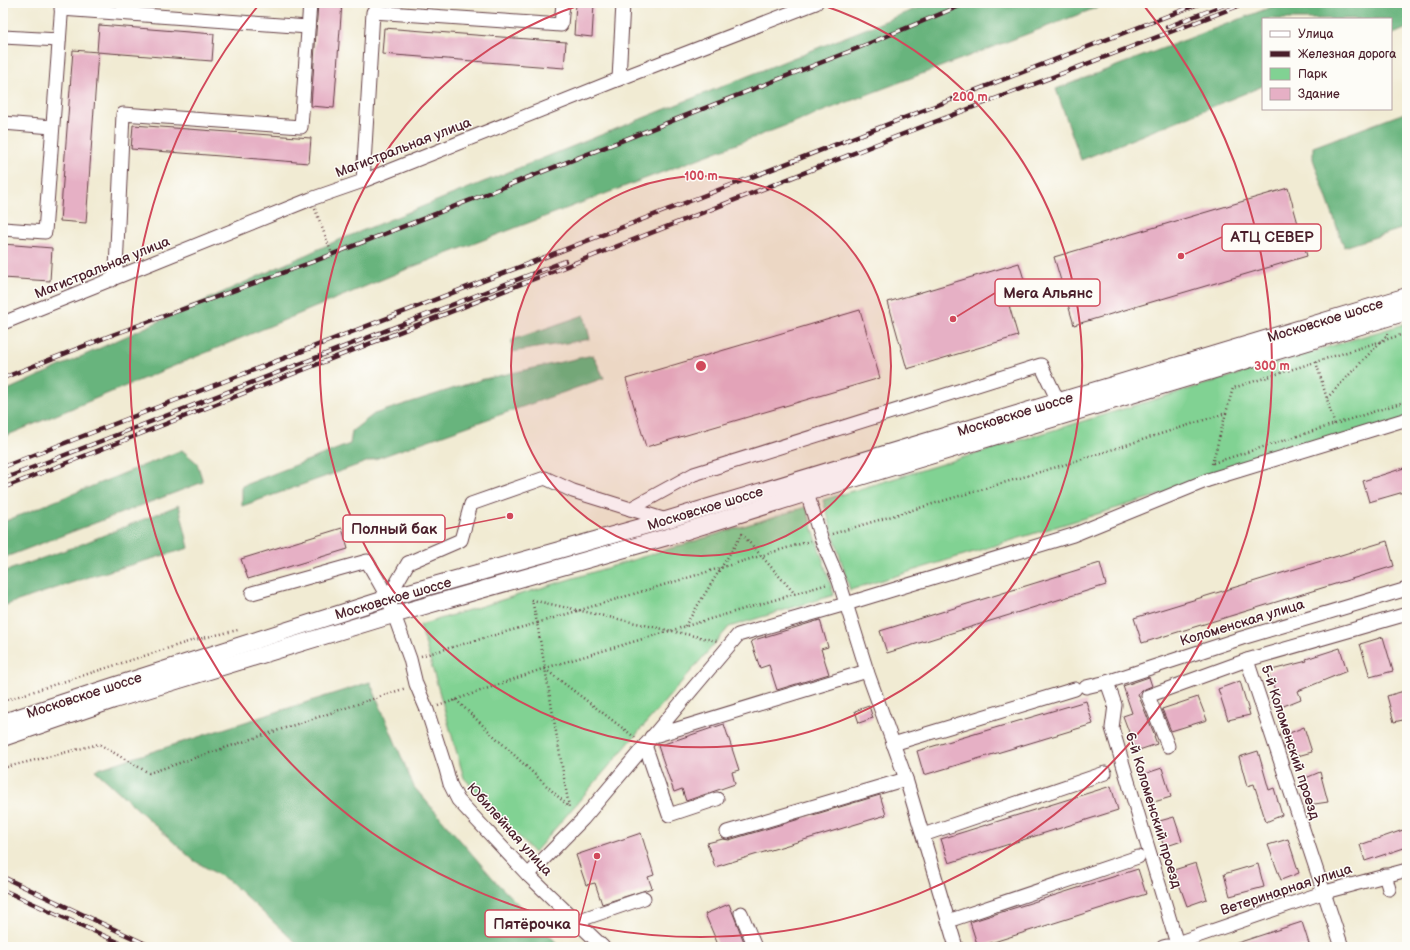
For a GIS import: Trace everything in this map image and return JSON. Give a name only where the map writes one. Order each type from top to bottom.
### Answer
[{"type":"main road","name":"Московское шоссе","points":[[3,722],[120,683],[388,598],[666,520],[1407,296]]},
{"type":"main road","name":"Московское шоссе","points":[[3,738],[114,700],[393,615],[667,537],[807,493],[1407,312]]},
{"type":"street","points":[[112,280],[116,269],[123,114],[300,127],[310,3]]},
{"type":"street","points":[[363,180],[373,12],[561,25],[563,3]]},
{"type":"street","points":[[619,79],[622,3]]},
{"type":"street","name":"Магистральная улица","points":[[3,323],[311,200],[816,3]]},
{"type":"street","points":[[3,229],[45,232],[61,6],[308,27]]},
{"type":"street","points":[[3,37],[59,40]]},
{"type":"street","points":[[3,123],[52,127]]},
{"type":"street","points":[[630,509],[694,474],[1041,365],[1058,401]]},
{"type":"street","points":[[528,874],[583,819],[738,635],[1073,535],[1208,480],[1407,419]]},
{"type":"street","points":[[388,598],[408,563],[461,540],[471,504],[545,478],[573,491],[666,520]]},
{"type":"street","points":[[807,493],[821,538],[839,581],[867,671],[906,779],[956,947]]},
{"type":"street","name":"Юбилейная улица","points":[[252,593],[367,561],[388,598],[410,659],[416,684],[427,710],[450,784],[458,800],[528,874],[603,947]]},
{"type":"street","name":"Коломенская улица","points":[[893,744],[1081,688],[1107,682],[1242,638],[1407,589]]},
{"type":"street","name":"5-й Коломенский проезд","points":[[1342,947],[1247,660],[1407,614]]},
{"type":"street","points":[[1168,746],[1148,696],[1247,660]]},
{"type":"street","points":[[648,741],[867,671]]},
{"type":"street","name":"6-й Коломенский проезд","points":[[1107,682],[1115,705],[1112,728],[1171,946]]},
{"type":"street","points":[[648,741],[669,815],[716,799]]},
{"type":"street","points":[[923,835],[1106,773]]},
{"type":"street","points":[[728,832],[906,779]]},
{"type":"street","points":[[948,921],[1138,857]]},
{"type":"street","name":"Ветеринарная улица","points":[[1171,946],[1324,892],[1407,870]]},
{"type":"street","points":[[1385,875],[1389,889]]},
{"type":"street","points":[[577,921],[644,898]]},
{"type":"street","points":[[741,914],[755,947]]},
{"type":"path","points":[[311,200],[332,254]]},
{"type":"path","points":[[1327,398],[1394,328]]},
{"type":"path","points":[[1208,480],[1233,388],[1407,333]]},
{"type":"path","points":[[1316,362],[1339,440]]},
{"type":"path","points":[[1213,463],[1407,401]]},
{"type":"path","points":[[410,659],[537,623],[1070,463],[1226,413]]},
{"type":"path","points":[[685,627],[742,534],[795,594]]},
{"type":"path","points":[[427,710],[545,668],[839,581]]},
{"type":"path","points":[[456,700],[569,807],[532,600],[730,644]]},
{"type":"path","points":[[3,701],[194,640],[238,630]]},
{"type":"path","points":[[545,668],[648,741]]},
{"type":"path","points":[[3,768],[99,744],[149,773],[416,684]]},
{"type":"green space","points":[[930,3],[1109,3],[412,267],[3,437],[3,392],[334,242]]},
{"type":"green space","points":[[1282,3],[1407,3],[1407,28],[1392,35],[1392,18],[1262,18],[1262,86],[1081,160],[1056,89]]},
{"type":"green space","points":[[1407,112],[1407,227],[1344,247],[1313,159],[1313,147]]},
{"type":"green space","points":[[584,315],[590,339],[512,352],[512,340]]},
{"type":"green space","points":[[1407,323],[1407,419],[850,590],[823,500]]},
{"type":"green space","points":[[593,355],[604,378],[242,506],[242,486],[350,444],[352,431],[374,414],[480,380]]},
{"type":"green space","points":[[182,450],[197,463],[203,482],[3,558],[3,522]]},
{"type":"green space","points":[[179,505],[189,548],[89,577],[3,606],[3,572],[77,546]]},
{"type":"green space","points":[[806,507],[834,595],[729,627],[534,853],[464,778],[420,625]]},
{"type":"green space","points":[[370,682],[414,787],[498,884],[561,947],[302,947],[229,881],[193,860],[95,770]]},
{"type":"building","points":[[318,3],[342,3],[334,108],[311,106]]},
{"type":"building","points":[[576,3],[594,3],[592,37],[574,35]]},
{"type":"building","points":[[99,25],[214,34],[212,61],[97,52]]},
{"type":"building","points":[[384,28],[566,42],[564,68],[382,54]]},
{"type":"building","points":[[73,50],[98,52],[86,223],[60,221]]},
{"type":"building","points":[[133,125],[311,138],[309,163],[131,149]]},
{"type":"building","points":[[1288,188],[1307,256],[1074,325],[1054,257]]},
{"type":"building","points":[[3,244],[52,248],[50,281],[3,278]]},
{"type":"building","points":[[1019,263],[1026,286],[1005,292],[1018,336],[907,369],[888,302]]},
{"type":"building","points":[[860,310],[880,378],[646,447],[626,379]]},
{"type":"building","points":[[1407,467],[1407,491],[1369,502],[1363,481]]},
{"type":"building","points":[[342,528],[348,549],[248,579],[241,559]]},
{"type":"building","points":[[1387,541],[1394,566],[1142,643],[1134,618]]},
{"type":"building","points":[[1100,563],[1106,585],[887,653],[880,631]]},
{"type":"building","points":[[820,620],[828,647],[821,649],[829,674],[777,690],[769,665],[760,668],[751,641]]},
{"type":"building","points":[[1383,637],[1393,671],[1370,677],[1360,644]]},
{"type":"building","points":[[1340,648],[1347,671],[1298,691],[1301,699],[1281,707],[1268,671],[1307,661],[1306,659]]},
{"type":"building","points":[[1149,677],[1152,686],[1138,694],[1157,744],[1136,751],[1123,716],[1132,713],[1123,686]]},
{"type":"building","points":[[1240,681],[1250,715],[1228,720],[1218,689]]},
{"type":"building","points":[[1404,691],[1407,701],[1407,719],[1394,722],[1387,696]]},
{"type":"building","points":[[1198,697],[1207,720],[1171,731],[1162,709]]},
{"type":"building","points":[[1086,701],[1093,724],[924,775],[917,751]]},
{"type":"building","points":[[869,706],[873,718],[859,723],[855,711]]},
{"type":"building","points":[[724,724],[739,770],[732,772],[735,784],[686,801],[682,789],[674,792],[658,746]]},
{"type":"building","points":[[1304,727],[1312,752],[1294,757],[1285,735]]},
{"type":"building","points":[[1258,751],[1269,790],[1274,788],[1282,815],[1266,822],[1254,784],[1247,786],[1239,757]]},
{"type":"building","points":[[1162,768],[1171,797],[1154,802],[1144,774]]},
{"type":"building","points":[[1320,772],[1328,802],[1308,805],[1301,780]]},
{"type":"building","points":[[1111,786],[1118,810],[949,863],[941,839]]},
{"type":"building","points":[[880,795],[886,815],[715,867],[707,843],[723,839],[729,840]]},
{"type":"building","points":[[1174,817],[1182,841],[1164,847],[1156,822]]},
{"type":"building","points":[[1403,830],[1407,847],[1365,861],[1360,845]]},
{"type":"building","points":[[641,833],[654,875],[648,877],[652,888],[602,904],[595,883],[586,885],[576,855]]},
{"type":"building","points":[[1288,839],[1299,873],[1281,880],[1268,845]]},
{"type":"building","points":[[1196,863],[1207,899],[1187,906],[1174,870]]},
{"type":"building","points":[[1258,864],[1264,887],[1230,896],[1224,874]]},
{"type":"building","points":[[1138,869],[1146,894],[978,947],[970,922]]},
{"type":"building","points":[[729,904],[746,947],[719,947],[705,914]]},
{"type":"building","points":[[1302,922],[1310,947],[1231,947],[1231,945]]},
{"type":"railway","points":[[3,378],[112,335],[315,261],[853,50],[967,3]]},
{"type":"railway","points":[[3,467],[1201,3]]},
{"type":"railway","points":[[1167,27],[1229,3]]},
{"type":"railway","points":[[3,488],[877,144],[1246,3]]},
{"type":"railway","points":[[3,479],[565,261]]},
{"type":"railway","points":[[3,877],[152,947]]},
{"type":"railway","points":[[3,890],[129,947]]},
{"type":"place","name":"АТЦ СЕВЕР","points":[[1181,256]]},
{"type":"place","name":"Мега Альянс","points":[[953,319]]},
{"type":"place","name":"Полный бак","points":[[510,516]]},
{"type":"place","name":"Пятёрочка","points":[[597,856]]}]
